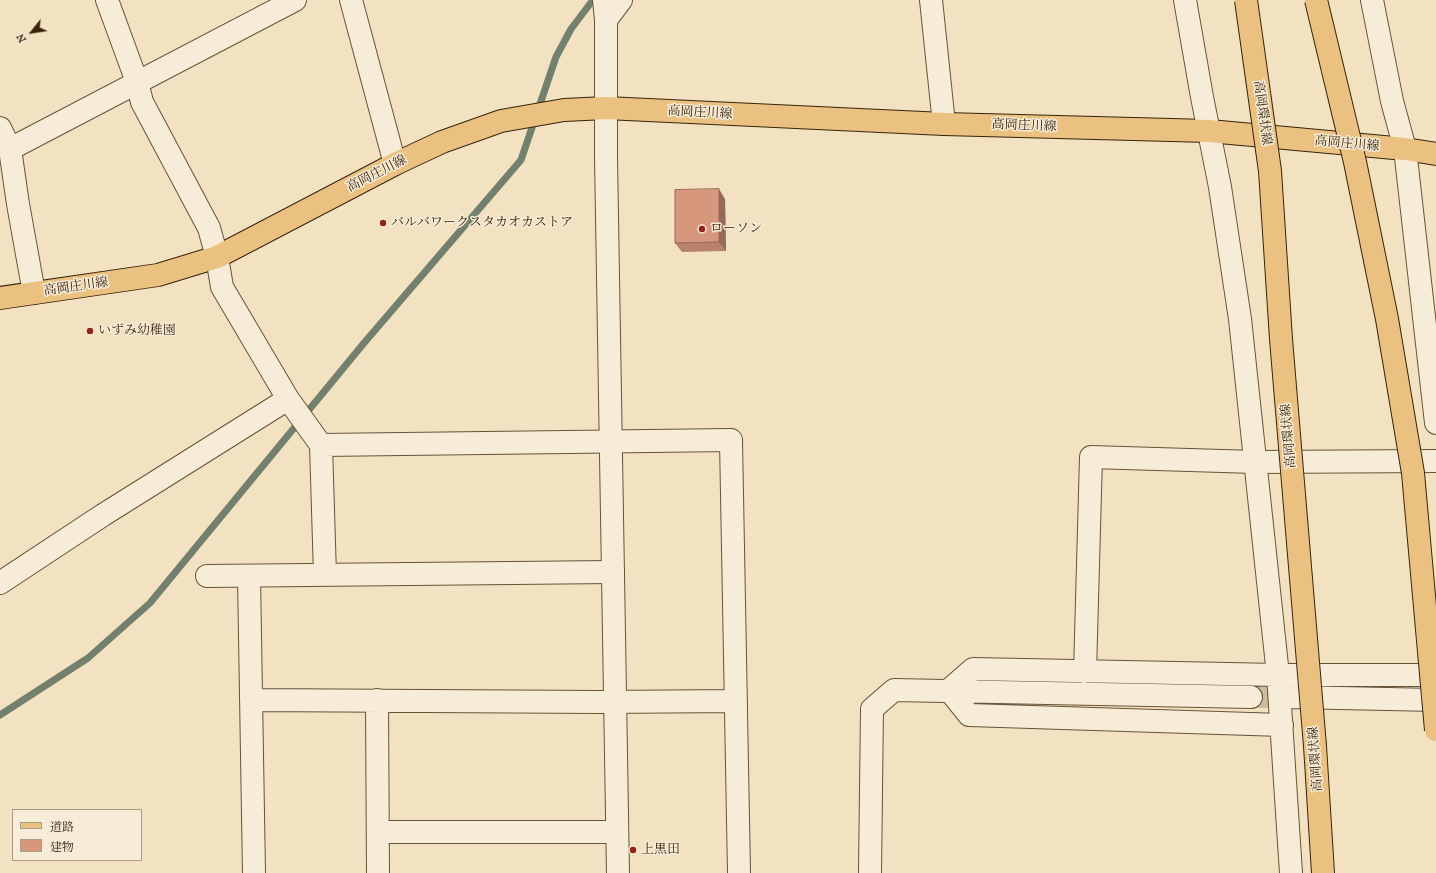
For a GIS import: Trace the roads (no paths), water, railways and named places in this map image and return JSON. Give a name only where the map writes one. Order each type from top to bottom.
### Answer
[{"type":"main road","name":"高岡環状線","points":[[1246,0],[1270,171],[1282,346],[1315,746],[1323,873]]},
{"type":"main road","points":[[1316,0],[1356,162],[1387,320],[1413,473],[1436,730]]},
{"type":"main road","name":"高岡庄川線","points":[[0,298],[158,275],[217,257],[395,164],[442,142],[501,121],[564,110],[606,108],[944,124],[1209,131],[1405,149],[1436,154]]},
{"type":"street","points":[[107,0],[137,82],[142,102],[208,228],[217,257],[222,287],[288,399],[321,446],[325,575]]},
{"type":"street","points":[[10,149],[295,0]]},
{"type":"street","points":[[351,0],[395,164]]},
{"type":"street","points":[[618,873],[605,10],[621,0]]},
{"type":"street","points":[[931,0],[944,124]]},
{"type":"street","points":[[1185,0],[1202,97],[1220,186],[1240,319],[1278,676],[1291,873]]},
{"type":"street","points":[[1372,0],[1392,101],[1405,149],[1436,423]]},
{"type":"street","points":[[0,128],[10,149],[34,293]]},
{"type":"street","points":[[0,583],[103,515],[288,399]]},
{"type":"street","points":[[321,446],[731,440],[739,873]]},
{"type":"street","points":[[1085,672],[1091,457],[1256,462],[1436,461]]},
{"type":"street","points":[[207,576],[613,572]]},
{"type":"street","points":[[248,576],[254,873]]},
{"type":"street","points":[[949,690],[973,669],[1278,676],[1436,675]]},
{"type":"street","points":[[870,873],[872,709],[894,690],[1251,697]]},
{"type":"street","points":[[949,690],[969,715],[1282,724]]},
{"type":"street","points":[[1291,697],[1436,700]]},
{"type":"street","points":[[251,700],[615,702],[736,701]]},
{"type":"street","points":[[377,700],[378,873]]},
{"type":"street","points":[[378,832],[617,832]]},
{"type":"waterway","points":[[0,715],[88,658],[150,603],[364,343],[521,160],[556,57],[571,29],[593,0]]},
{"type":"tunnel","points":[[1251,697],[1291,697]]},
{"type":"place","name":"バルバワークスタカオカストア","points":[[383,223]]},
{"type":"place","name":"ローソン","points":[[702,229]]},
{"type":"place","name":"いずみ幼稚園","points":[[90,331]]},
{"type":"place","name":"上黒田","points":[[633,850]]}]
